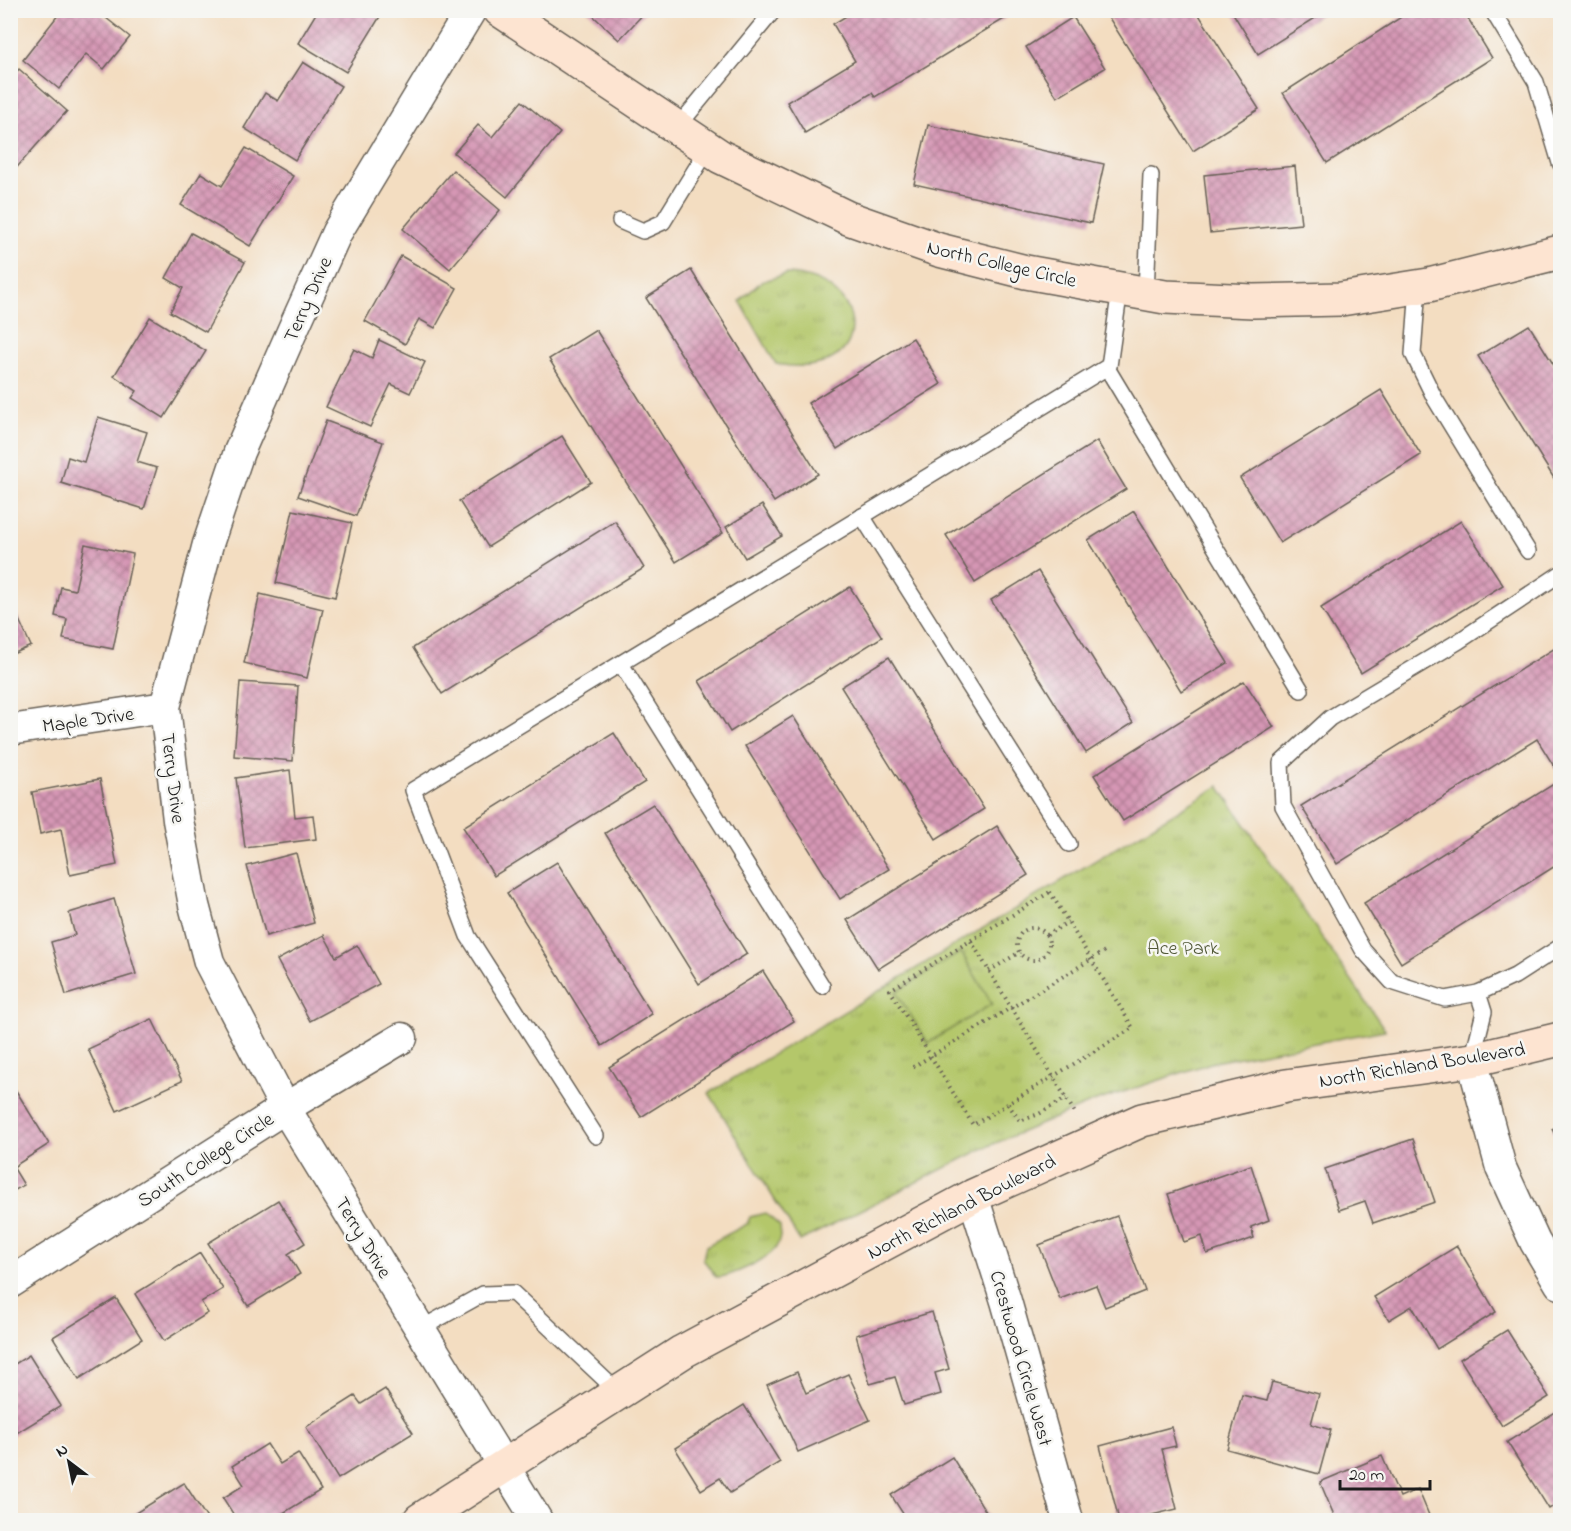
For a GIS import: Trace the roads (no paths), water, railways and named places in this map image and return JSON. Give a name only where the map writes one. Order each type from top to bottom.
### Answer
[{"type":"street","name":"Terry Drive","points":[[471,10],[337,232],[284,348],[239,452],[208,544],[165,707],[178,820],[194,905],[209,962],[285,1108],[537,1521]]},
{"type":"street","name":"North College Circle","points":[[500,10],[708,149],[848,218],[939,250],[1026,272],[1165,297],[1253,301],[1330,299],[1418,286],[1560,252]]},
{"type":"street","name":"Maple Drive","points":[[10,730],[165,707]]},
{"type":"street","name":"South College Circle","points":[[10,1283],[285,1108],[402,1038]]},
{"type":"street","name":"North Richland Boulevard","points":[[420,1521],[682,1352],[973,1196],[1142,1120],[1286,1086],[1472,1060],[1560,1039]]},
{"type":"street","points":[[1472,1060],[1501,1168],[1535,1242],[1560,1284]]},
{"type":"street","name":"Crestwood Circle West","points":[[973,1196],[1006,1301],[1068,1521]]},
{"type":"lane","points":[[676,129],[774,10]]},
{"type":"lane","points":[[1492,10],[1536,82],[1560,163]]},
{"type":"lane","points":[[620,221],[643,231],[663,222],[708,149]]},
{"type":"lane","points":[[596,1136],[468,936],[413,790],[1107,368],[1133,291],[1151,175]]},
{"type":"lane","points":[[1418,286],[1413,354],[1435,399],[1528,550]]},
{"type":"lane","points":[[1107,368],[1301,690]]},
{"type":"lane","points":[[862,516],[1069,844]]},
{"type":"lane","points":[[1560,574],[1459,641],[1330,718],[1281,763],[1283,806],[1363,950],[1392,982],[1445,999],[1479,993],[1515,976],[1560,947]]},
{"type":"lane","points":[[621,664],[822,986]]},
{"type":"lane","points":[[1472,1060],[1484,1012],[1479,993]]},
{"type":"lane","points":[[420,1329],[483,1294],[513,1293],[619,1393]]},
{"type":"park label","name":"Ace Park","points":[[1183,947]]}]
